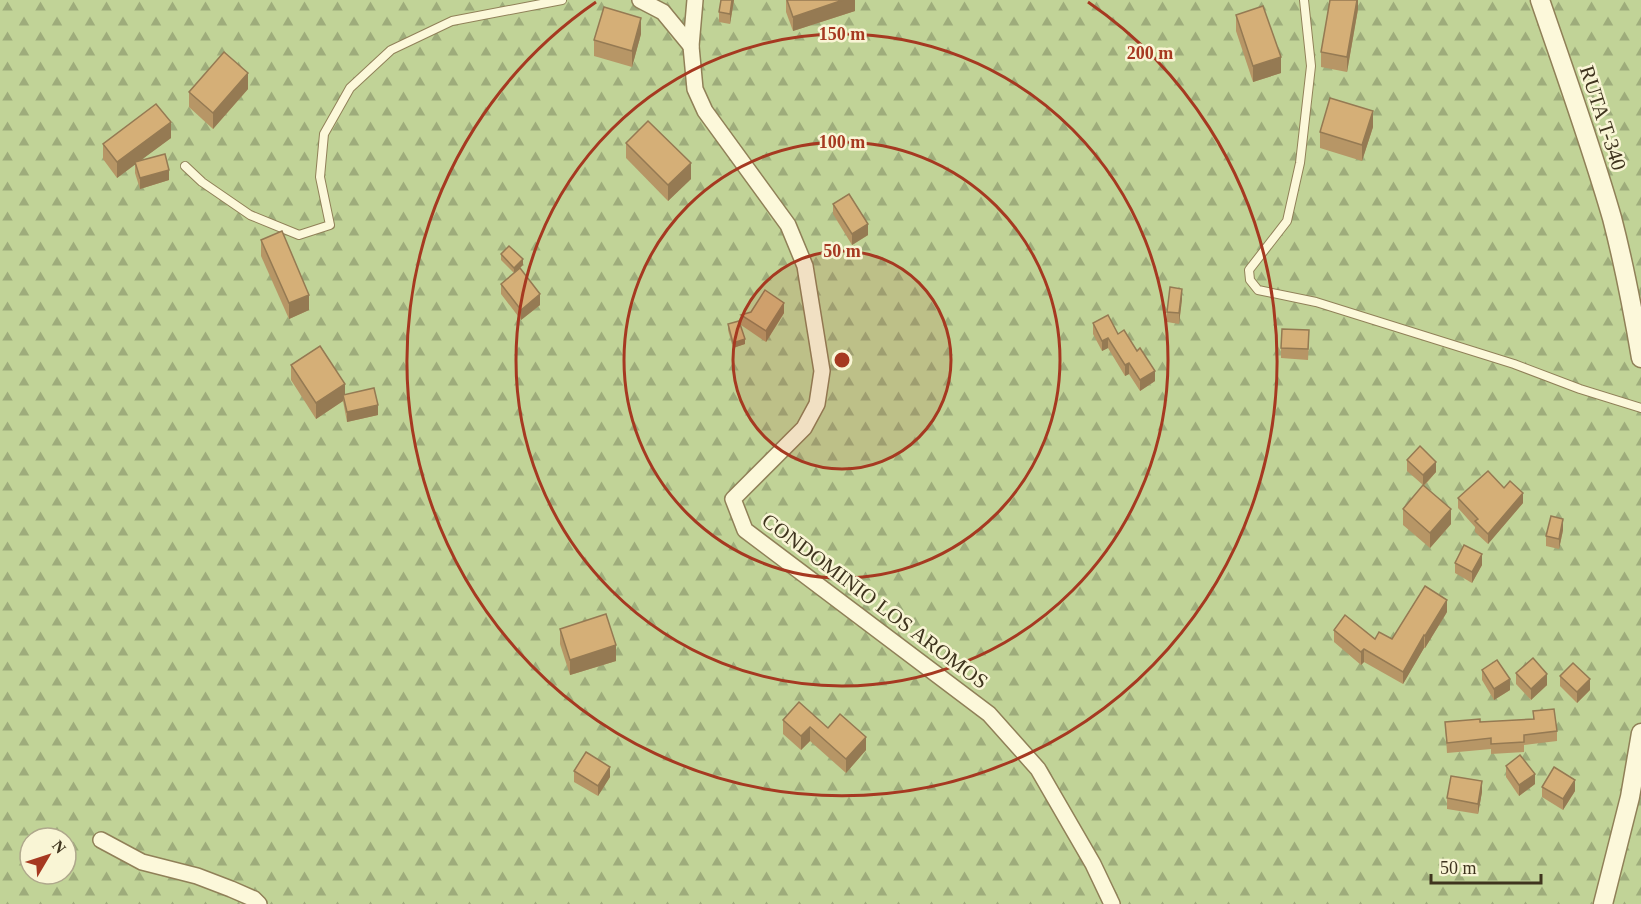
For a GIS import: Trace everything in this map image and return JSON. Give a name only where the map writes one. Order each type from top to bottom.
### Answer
[{"type":"street","points":[[640,0],[663,12],[691,46]]},
{"type":"street","name":"CONDOMINIO LOS AROMOS","points":[[695,0],[691,46],[695,89],[705,111],[788,225],[805,266],[822,371],[818,404],[804,428],[733,499],[745,530],[989,714],[1038,769],[1093,864],[1112,904]]},
{"type":"street","name":"RUTA T-340","points":[[1540,0],[1599,173],[1634,314],[1641,358]]},
{"type":"street","points":[[1603,904],[1630,797],[1641,733]]},
{"type":"street","points":[[101,840],[142,862],[214,882],[254,899],[259,904]]},
{"type":"lane","points":[[184,166],[202,182],[250,214],[299,235],[330,225],[320,177],[324,134],[350,88],[391,50],[452,21],[562,0]]},
{"type":"lane","points":[[1304,0],[1311,66],[1300,163],[1287,221],[1249,270],[1250,280],[1258,290],[1316,302],[1514,364],[1580,389],[1641,408]]},
{"type":"green space","points":[[0,0],[1641,0],[1641,904],[0,904]]},
{"type":"building","points":[[721,0],[732,0],[730,14],[719,12]]},
{"type":"building","points":[[787,0],[843,0],[793,17]]},
{"type":"building","points":[[1330,0],[1357,0],[1347,57],[1321,52]]},
{"type":"building","points":[[1263,6],[1281,57],[1253,66],[1236,15]]},
{"type":"building","points":[[604,7],[641,18],[632,51],[594,40]]},
{"type":"building","points":[[224,52],[248,73],[213,113],[189,92]]},
{"type":"building","points":[[1330,98],[1373,111],[1362,145],[1320,132]]},
{"type":"building","points":[[156,104],[171,122],[117,162],[103,144]]},
{"type":"building","points":[[648,121],[691,163],[668,185],[626,143]]},
{"type":"building","points":[[165,154],[169,170],[140,178],[135,162]]},
{"type":"building","points":[[849,194],[868,224],[852,234],[833,204]]},
{"type":"building","points":[[282,231],[309,295],[289,303],[261,240]]},
{"type":"building","points":[[509,246],[523,259],[514,268],[501,254]]},
{"type":"building","points":[[520,268],[540,294],[521,310],[501,284]]},
{"type":"building","points":[[1170,287],[1182,289],[1179,313],[1167,312]]},
{"type":"building","points":[[765,290],[784,303],[766,331],[741,315],[751,312]]},
{"type":"building","points":[[1108,315],[1118,334],[1124,330],[1137,351],[1140,348],[1155,371],[1140,380],[1129,363],[1125,365],[1108,338],[1102,341],[1093,323]]},
{"type":"building","points":[[739,321],[745,339],[733,343],[728,324]]},
{"type":"building","points":[[1282,329],[1309,330],[1308,349],[1281,348]]},
{"type":"building","points":[[320,346],[345,384],[316,403],[291,365]]},
{"type":"building","points":[[374,388],[378,405],[347,412],[343,395]]},
{"type":"building","points":[[1420,446],[1436,462],[1423,475],[1407,460]]},
{"type":"building","points":[[1488,471],[1504,488],[1510,481],[1523,493],[1488,534],[1475,521],[1478,519],[1458,498]]},
{"type":"building","points":[[1423,485],[1451,509],[1430,533],[1403,509]]},
{"type":"building","points":[[1551,516],[1563,519],[1559,539],[1546,536]]},
{"type":"building","points":[[1464,545],[1482,554],[1472,572],[1455,563]]},
{"type":"building","points":[[1425,586],[1447,600],[1403,672],[1364,649],[1361,652],[1334,630],[1345,615],[1375,639],[1379,632],[1392,639]]},
{"type":"building","points":[[606,614],[616,645],[570,660],[560,629]]},
{"type":"building","points":[[1533,658],[1547,674],[1531,689],[1516,673]]},
{"type":"building","points":[[1497,660],[1510,679],[1494,689],[1482,670]]},
{"type":"building","points":[[1573,663],[1590,679],[1577,692],[1560,676]]},
{"type":"building","points":[[799,702],[828,728],[840,714],[866,737],[846,759],[810,727],[801,736],[783,720]]},
{"type":"building","points":[[1554,709],[1557,731],[1524,735],[1524,742],[1491,744],[1491,738],[1447,743],[1445,722],[1480,719],[1480,722],[1534,719],[1533,711]]},
{"type":"building","points":[[586,752],[610,767],[598,786],[574,771]]},
{"type":"building","points":[[1520,755],[1535,774],[1519,785],[1506,766]]},
{"type":"building","points":[[1554,767],[1575,780],[1563,799],[1542,787]]},
{"type":"building","points":[[1451,776],[1482,781],[1478,804],[1447,798]]}]
